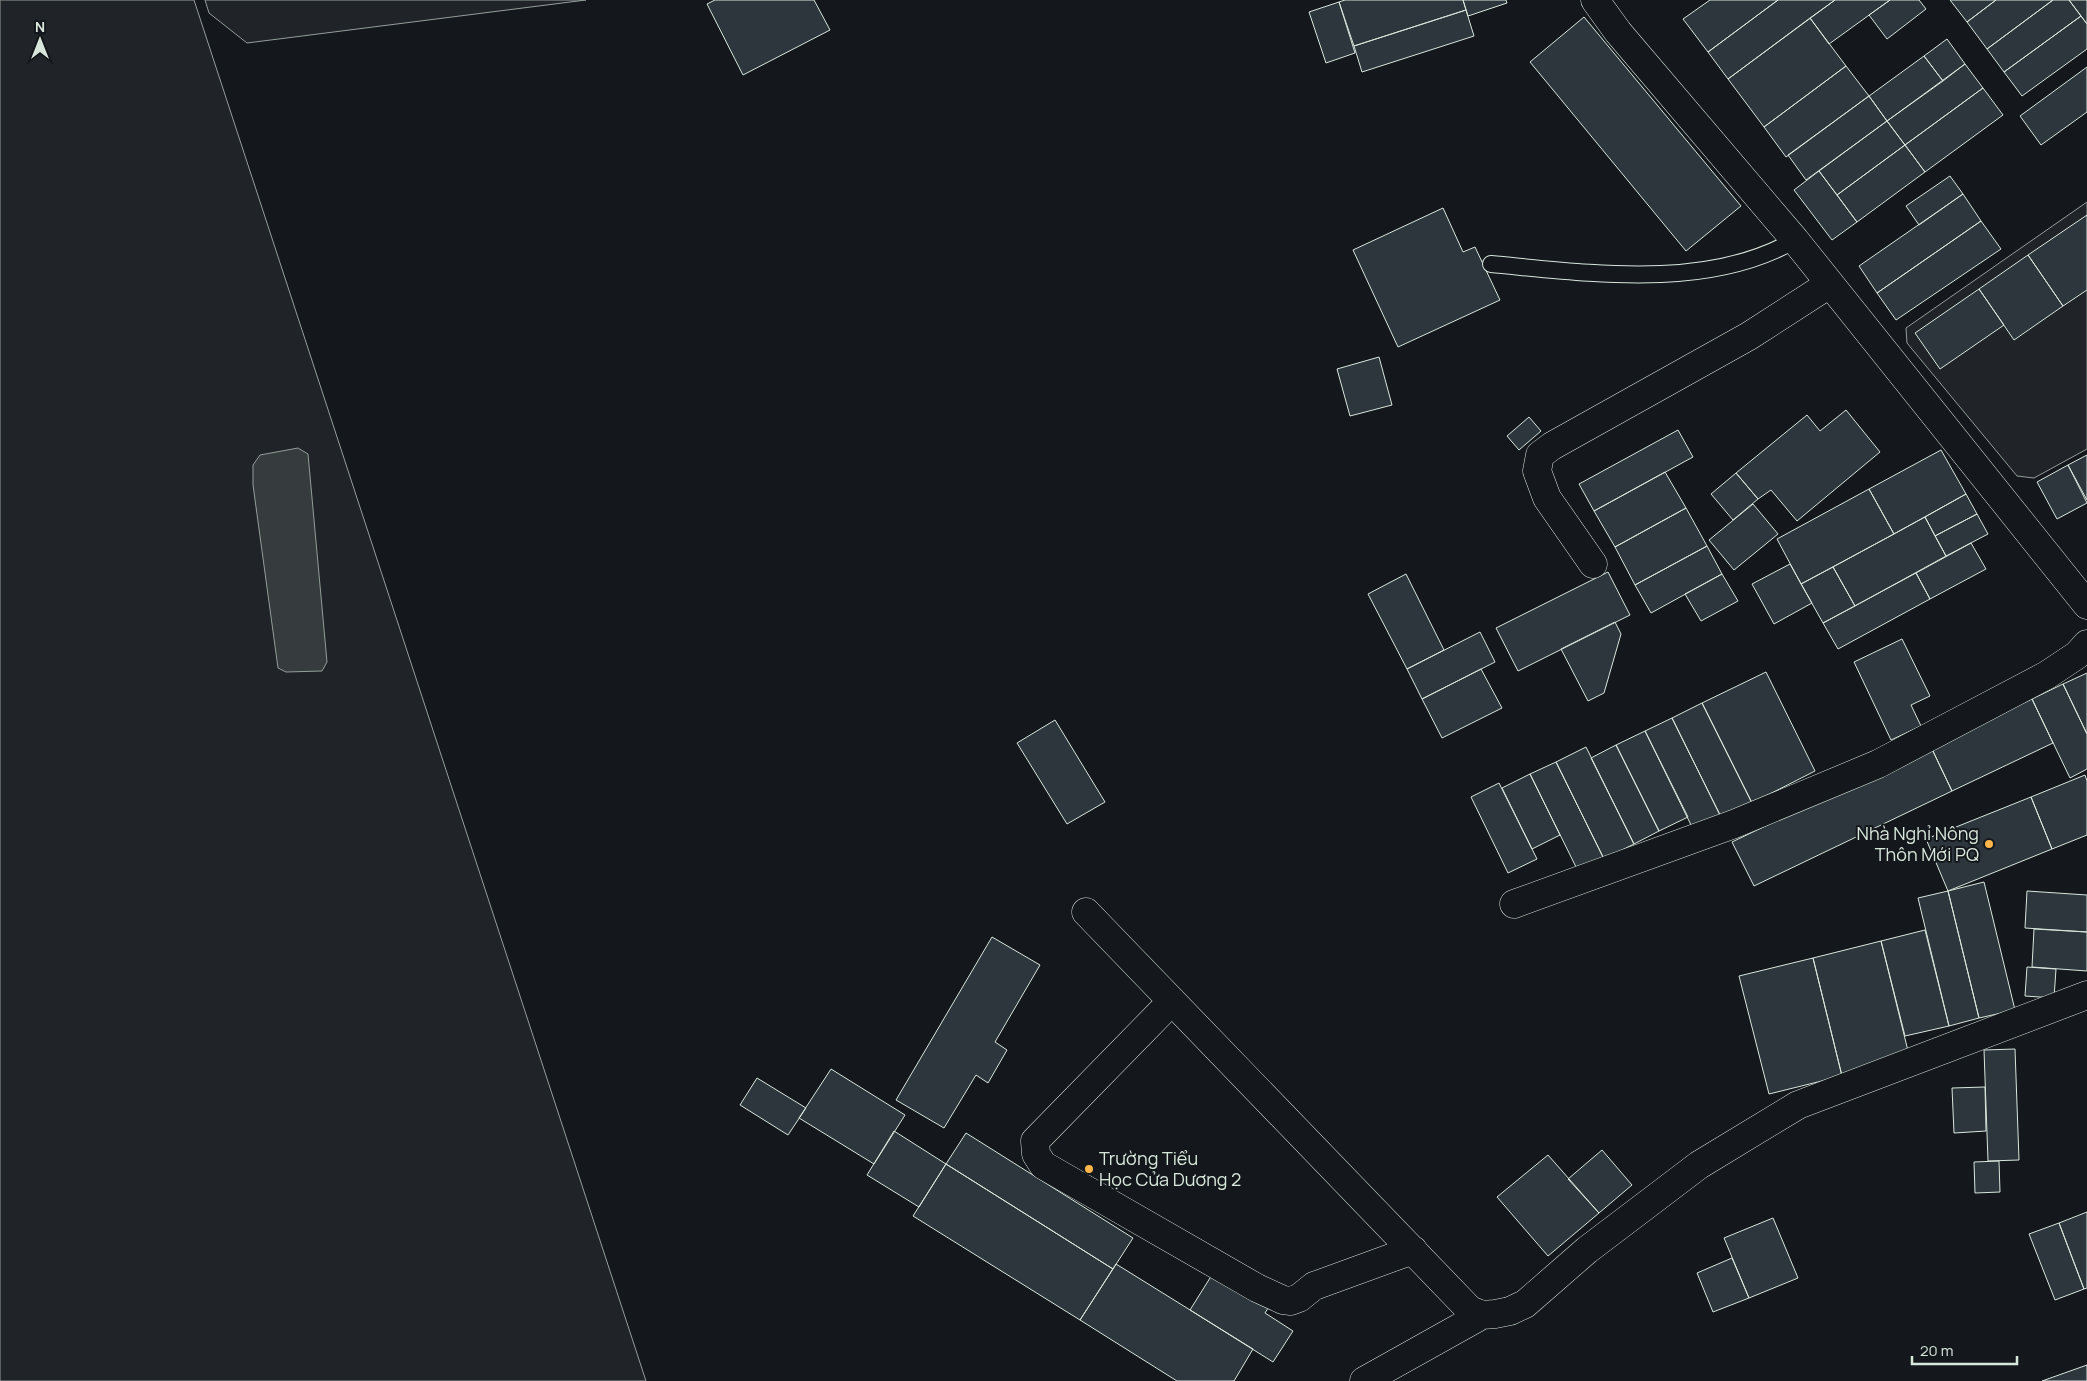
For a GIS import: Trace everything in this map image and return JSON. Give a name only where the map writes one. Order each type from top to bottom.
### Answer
[{"type":"street","points":[[1595,0],[1618,32],[1795,240],[1828,285],[2087,605]]},
{"type":"street","points":[[1593,564],[1546,498],[1537,470],[1540,455],[1552,446],[1749,336],[1828,285]]},
{"type":"street","points":[[1514,904],[1734,824],[1878,764],[2047,675],[2076,655],[2087,644]]},
{"type":"street","points":[[1086,912],[1470,1310],[1482,1315]]},
{"type":"street","points":[[1364,1381],[1482,1315],[1510,1311],[1525,1304],[1587,1250],[1699,1165],[1798,1105],[2087,995]]},
{"type":"street","points":[[1172,1001],[1035,1141],[1036,1154],[1042,1165],[1257,1288],[1283,1300],[1299,1298],[1314,1286],[1413,1250]]},
{"type":"lane","points":[[1491,264],[1598,274],[1675,272],[1738,265],[1774,252],[1795,240]]},
{"type":"shaded area","points":[[0,0],[194,0],[646,1381],[0,1381]]},
{"type":"shaded area","points":[[205,0],[586,0],[247,43],[209,13]]},
{"type":"shaded area","points":[[2087,202],[2087,449],[2034,478],[2017,476],[1907,343],[1906,328]]},
{"type":"shaded area","points":[[298,448],[308,454],[327,662],[322,671],[286,672],[278,668],[253,485],[253,465],[260,455]]},
{"type":"building","points":[[715,0],[814,0],[830,30],[743,75],[707,4]]},
{"type":"building","points":[[1345,0],[1463,0],[1466,10],[1354,46],[1339,2]]},
{"type":"building","points":[[1463,0],[1506,0],[1507,3],[1468,16]]},
{"type":"building","points":[[1710,0],[1778,0],[1708,52],[1683,19]]},
{"type":"building","points":[[1778,0],[1835,0],[1728,79],[1708,52]]},
{"type":"building","points":[[1835,0],[1890,0],[1829,44],[1810,18]]},
{"type":"building","points":[[1890,0],[1919,0],[1926,9],[1887,39],[1869,15]]},
{"type":"building","points":[[1950,0],[1996,0],[1967,22]]},
{"type":"building","points":[[1996,0],[2053,0],[1987,49],[1967,22]]},
{"type":"building","points":[[2053,0],[2069,0],[2081,16],[2004,72],[1987,49]]},
{"type":"building","points":[[2069,0],[2087,0],[2087,24]]},
{"type":"building","points":[[1339,2],[1355,53],[1326,63],[1309,12]]},
{"type":"building","points":[[1466,10],[1474,36],[1362,72],[1354,46]]},
{"type":"building","points":[[2081,16],[2087,24],[2087,49],[2022,96],[2004,72]]},
{"type":"building","points":[[1584,17],[1741,206],[1686,251],[1530,62]]},
{"type":"building","points":[[1810,18],[1846,66],[1764,127],[1728,79]]},
{"type":"building","points":[[1947,39],[1965,64],[1943,81],[1924,56]]},
{"type":"building","points":[[1924,56],[1943,81],[1887,121],[1869,96]]},
{"type":"building","points":[[1965,64],[1983,88],[1905,145],[1887,121]]},
{"type":"building","points":[[1846,66],[1869,96],[1786,157],[1764,127]]},
{"type":"building","points":[[2087,67],[2087,112],[2041,145],[2020,116]]},
{"type":"building","points":[[1983,88],[2003,115],[1925,172],[1905,145]]},
{"type":"building","points":[[1869,96],[1887,121],[1806,180],[1788,155]]},
{"type":"building","points":[[1887,121],[1905,145],[1837,195],[1819,171]]},
{"type":"building","points":[[1905,145],[1925,172],[1857,222],[1837,195]]},
{"type":"building","points":[[1819,171],[1857,222],[1832,240],[1794,190]]},
{"type":"building","points":[[1950,176],[1963,194],[1919,225],[1906,206]]},
{"type":"building","points":[[1963,194],[1981,221],[1877,293],[1859,266]]},
{"type":"building","points":[[1443,208],[1463,252],[1475,247],[1500,300],[1398,347],[1353,250]]},
{"type":"building","points":[[2087,215],[2087,290],[2063,306],[2028,255]]},
{"type":"building","points":[[1981,221],[2001,249],[1896,320],[1877,293]]},
{"type":"building","points":[[2028,255],[2063,306],[2014,340],[1979,289]]},
{"type":"building","points":[[1979,289],[2004,325],[1940,369],[1915,333]]},
{"type":"building","points":[[1379,357],[1392,405],[1350,416],[1337,369]]},
{"type":"building","points":[[1846,410],[1880,452],[1797,521],[1771,490],[1758,499],[1736,473],[1807,415],[1820,431]]},
{"type":"building","points":[[1529,417],[1541,431],[1519,450],[1507,436]]},
{"type":"building","points":[[1678,430],[1693,457],[1594,511],[1579,484]]},
{"type":"building","points":[[1941,450],[1966,494],[1894,534],[1869,489]]},
{"type":"building","points":[[2087,455],[2087,500],[2068,465]]},
{"type":"building","points":[[2068,465],[2087,503],[2057,519],[2037,482]]},
{"type":"building","points":[[1665,472],[1686,508],[1615,547],[1594,511]]},
{"type":"building","points":[[1736,473],[1758,499],[1733,520],[1711,494]]},
{"type":"building","points":[[1869,489],[1894,534],[1801,584],[1777,539]]},
{"type":"building","points":[[1966,494],[1977,514],[1935,536],[1925,517]]},
{"type":"building","points":[[1753,504],[1778,534],[1734,570],[1709,540]]},
{"type":"building","points":[[1686,508],[1707,546],[1635,585],[1615,547]]},
{"type":"building","points":[[1977,514],[1988,534],[1946,556],[1935,536]]},
{"type":"building","points":[[1925,517],[1946,556],[1855,606],[1833,567]]},
{"type":"building","points":[[1971,543],[1986,569],[1930,599],[1916,573]]},
{"type":"building","points":[[1707,546],[1722,574],[1651,613],[1635,585]]},
{"type":"building","points":[[1790,564],[1812,603],[1774,624],[1752,584]]},
{"type":"building","points":[[1833,567],[1855,606],[1823,623],[1801,584]]},
{"type":"building","points":[[1608,572],[1630,615],[1518,671],[1496,628]]},
{"type":"building","points":[[1916,573],[1930,599],[1838,649],[1823,623]]},
{"type":"building","points":[[1406,574],[1444,650],[1407,669],[1368,594]]},
{"type":"building","points":[[1722,574],[1738,601],[1701,621],[1685,594]]},
{"type":"building","points":[[1615,622],[1621,634],[1604,693],[1588,701],[1561,649]]},
{"type":"building","points":[[1480,632],[1495,662],[1422,699],[1407,669]]},
{"type":"building","points":[[1902,639],[1930,696],[1911,705],[1921,726],[1891,740],[1854,662]]},
{"type":"building","points":[[1481,669],[1502,708],[1442,738],[1422,699]]},
{"type":"building","points":[[1766,672],[1815,771],[1752,803],[1702,703]]},
{"type":"building","points":[[2087,673],[2087,734],[2063,684]]},
{"type":"building","points":[[2063,684],[2087,734],[2087,769],[2070,778],[2032,699]]},
{"type":"building","points":[[2032,699],[2053,743],[1952,791],[1931,747]]},
{"type":"building","points":[[1702,703],[1752,803],[1721,817],[1672,718]]},
{"type":"building","points":[[1672,718],[1721,817],[1694,831],[1645,731]]},
{"type":"building","points":[[1055,720],[1105,802],[1067,824],[1017,743]]},
{"type":"building","points":[[1645,731],[1688,817],[1659,831],[1616,745]]},
{"type":"building","points":[[1616,745],[1659,831],[1634,844],[1591,758]]},
{"type":"building","points":[[1586,747],[1634,844],[1604,859],[1556,762]]},
{"type":"building","points":[[1931,747],[1952,791],[1754,886],[1732,842]]},
{"type":"building","points":[[1556,762],[1604,859],[1578,871],[1530,774]]},
{"type":"building","points":[[1530,774],[1560,835],[1532,849],[1502,788]]},
{"type":"building","points":[[2085,775],[2087,781],[2087,835],[2052,849],[2031,797]]},
{"type":"building","points":[[1499,783],[1537,859],[1508,873],[1471,797]]},
{"type":"building","name":"Nhà Nghỉ Nông Thôn Mới PQ","points":[[2031,797],[2052,849],[1948,891],[1926,839]]},
{"type":"building","points":[[1984,882],[2015,1010],[1979,1018],[1948,891]]},
{"type":"building","points":[[1948,891],[1979,1018],[1949,1026],[1918,898]]},
{"type":"building","points":[[2027,891],[2087,895],[2087,932],[2025,928]]},
{"type":"building","points":[[2034,929],[2087,932],[2087,971],[2032,967]]},
{"type":"building","points":[[1925,930],[1949,1026],[1905,1036],[1881,941]]},
{"type":"building","points":[[992,937],[1040,965],[995,1042],[1007,1050],[988,1083],[976,1075],[944,1128],[896,1100]]},
{"type":"building","points":[[1881,941],[1910,1059],[1842,1076],[1813,958]]},
{"type":"building","points":[[1813,958],[1842,1076],[1769,1094],[1739,976]]},
{"type":"building","points":[[2027,967],[2056,969],[2054,998],[2025,996]]},
{"type":"building","points":[[2015,1049],[2019,1160],[1988,1161],[1984,1050]]},
{"type":"building","points":[[831,1069],[905,1115],[874,1164],[799,1118]]},
{"type":"building","points":[[757,1078],[806,1108],[788,1135],[740,1105]]},
{"type":"building","points":[[1985,1087],[1986,1131],[1954,1133],[1952,1088]]},
{"type":"building","points":[[894,1131],[946,1164],[919,1207],[867,1175]]},
{"type":"building","points":[[966,1133],[1133,1238],[1113,1269],[946,1164]]},
{"type":"building","points":[[1602,1150],[1632,1185],[1599,1213],[1568,1179]]},
{"type":"building","points":[[1548,1155],[1599,1213],[1548,1256],[1497,1197]]},
{"type":"building","points":[[1999,1161],[2000,1192],[1975,1193],[1974,1162]]},
{"type":"building","points":[[946,1164],[1113,1269],[1080,1320],[913,1216]]},
{"type":"building","points":[[2087,1212],[2087,1288],[2084,1289],[2059,1223]]},
{"type":"building","points":[[1773,1218],[1798,1278],[1749,1298],[1724,1238]]},
{"type":"building","points":[[2059,1223],[2084,1289],[2055,1300],[2029,1234]]},
{"type":"building","points":[[1732,1258],[1749,1298],[1713,1312],[1697,1273]]},
{"type":"building","points":[[1116,1264],[1253,1349],[1234,1381],[1177,1381],[1080,1320]]},
{"type":"building","points":[[1215,1270],[1270,1305],[1265,1313],[1293,1331],[1273,1362],[1190,1310]]},
{"type":"building","points":[[2087,1365],[2087,1381],[2042,1381]]},
{"type":"place","name":"Nhà Nghỉ Nông Thôn Mới PQ","points":[[1989,844]]},
{"type":"place","name":"Trường Tiểu Học Cửa Dương 2","points":[[1089,1169]]}]
